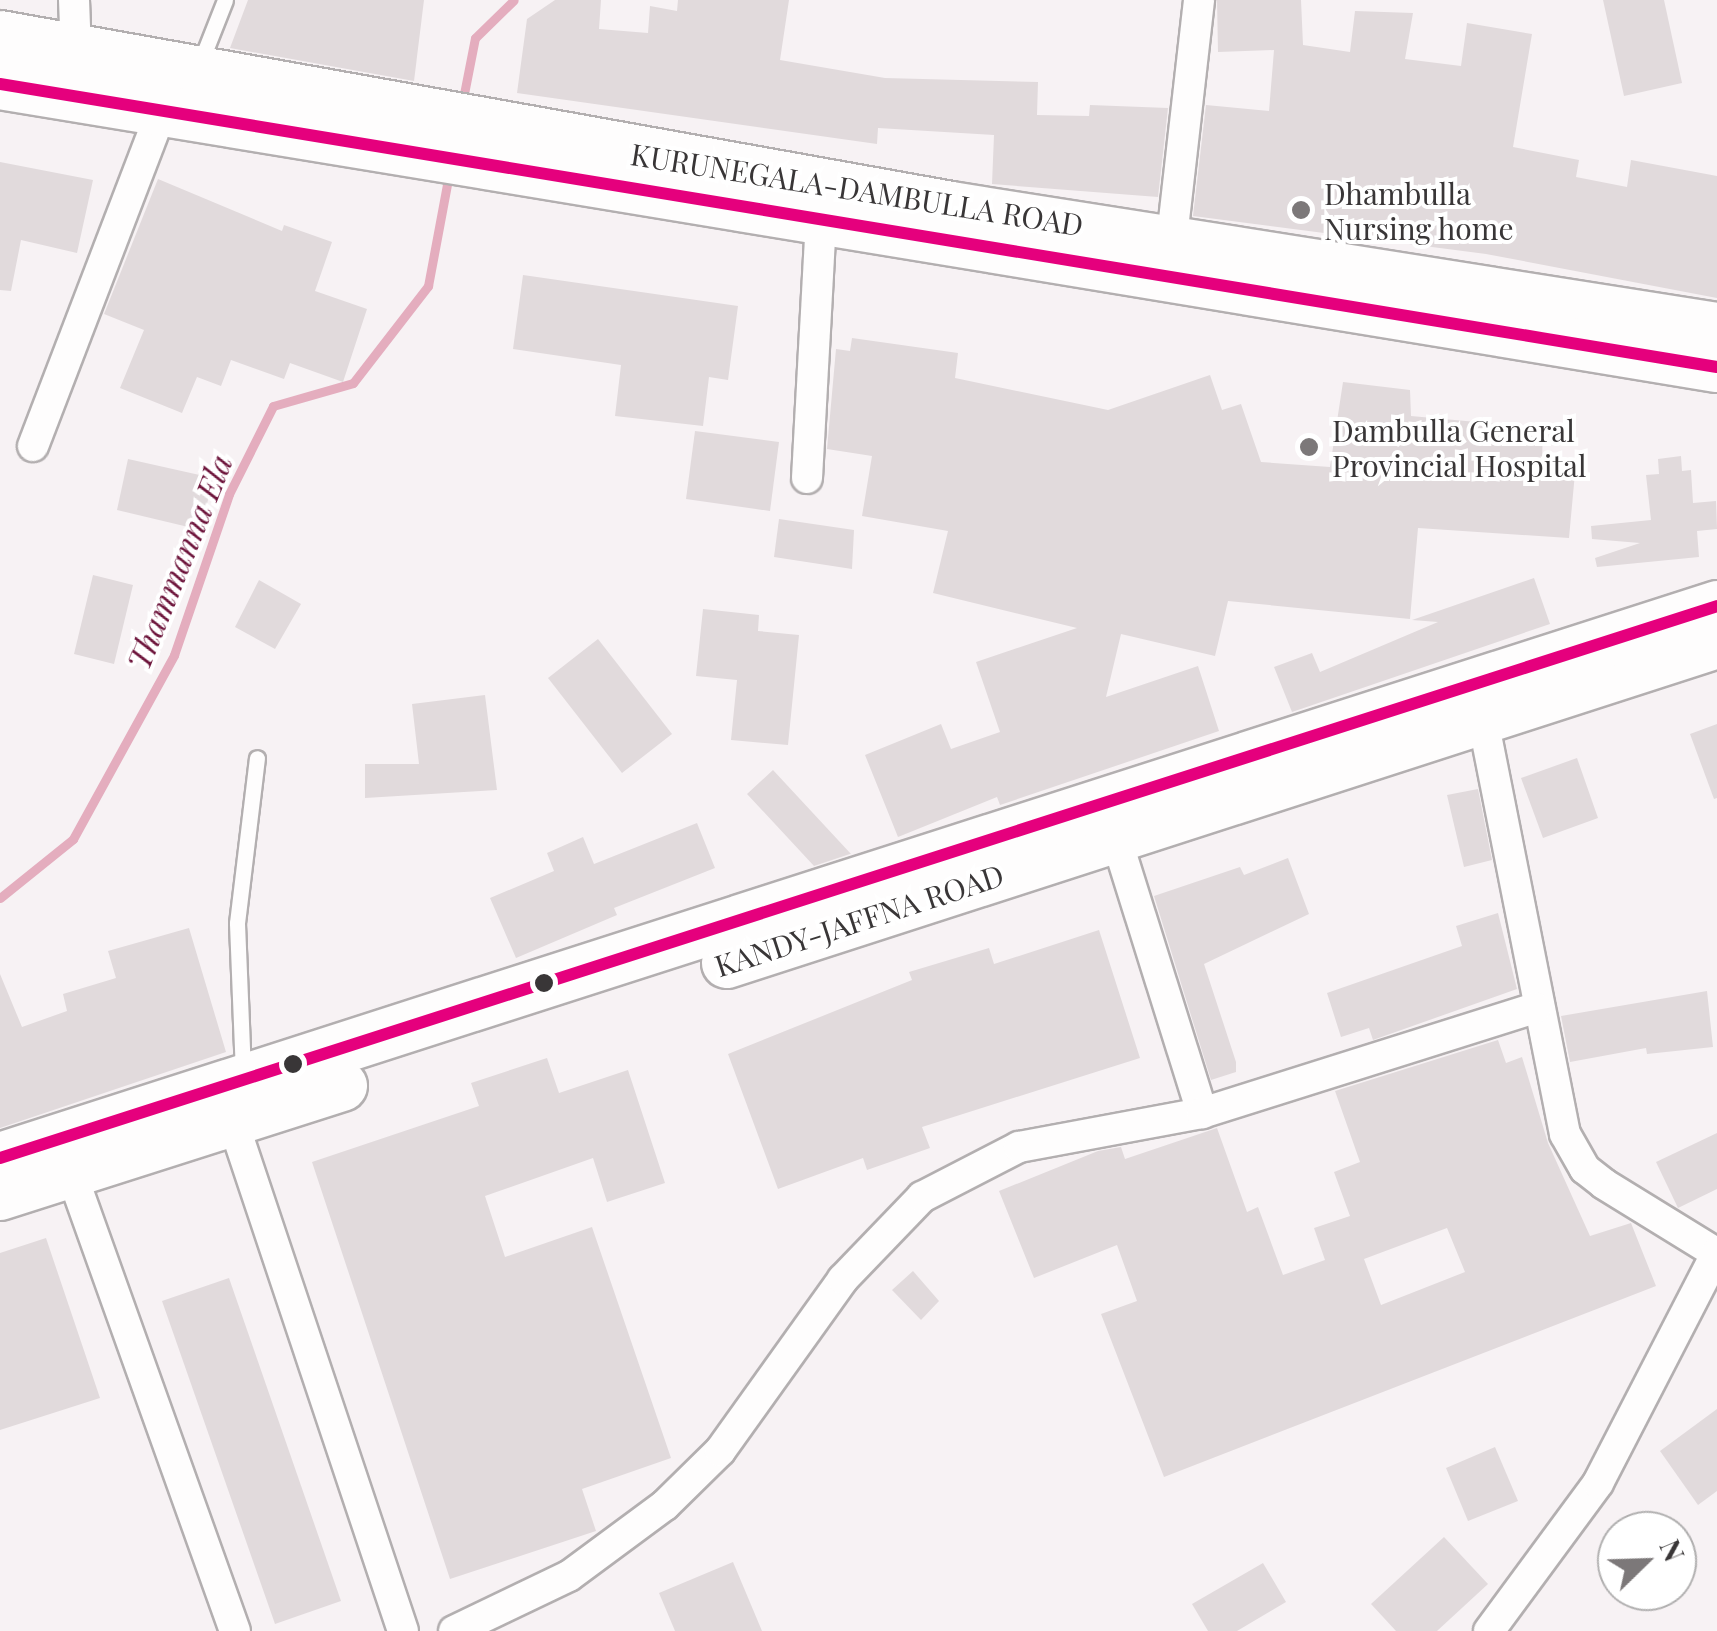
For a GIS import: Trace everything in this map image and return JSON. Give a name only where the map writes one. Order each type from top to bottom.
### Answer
[{"type":"highway","name":"KURUNEGALA-DAMBULLA ROAD","points":[[0,36],[196,75],[406,134]]},
{"type":"highway","name":"KURUNEGALA-DAMBULLA ROAD","points":[[0,84],[162,112],[406,134],[1169,259],[1339,288],[1717,367]]},
{"type":"highway","name":"KURUNEGALA-DAMBULLA ROAD","points":[[504,151],[821,222],[1169,259]]},
{"type":"highway","name":"KURUNEGALA-DAMBULLA ROAD","points":[[1339,288],[1717,328]]},
{"type":"highway","name":"KANDY-JAFFNA ROAD","points":[[0,1196],[66,1156],[233,1096],[1111,820],[1717,606]]},
{"type":"highway","name":"KANDY-JAFFNA ROAD","points":[[1111,820],[1482,720],[1717,643]]},
{"type":"highway","name":"KANDY-JAFFNA ROAD","points":[[0,1158],[66,1156]]},
{"type":"street","points":[[74,0],[76,52]]},
{"type":"street","points":[[1169,259],[1199,0]]},
{"type":"street","points":[[32,446],[162,112]]},
{"type":"street","points":[[807,478],[821,222]]},
{"type":"street","points":[[1482,720],[1557,1111],[1585,1169],[1717,1253],[1598,1484],[1488,1631]]},
{"type":"street","points":[[1111,820],[1202,1113]]},
{"type":"street","points":[[454,1631],[568,1576],[665,1505],[720,1451],[843,1279],[922,1197],[1018,1147],[1202,1113],[1536,1008]]},
{"type":"street","points":[[233,1096],[403,1631]]},
{"type":"street","points":[[66,1156],[235,1631]]},
{"type":"lane","points":[[196,75],[224,0]]},
{"type":"lane","points":[[233,1096],[237,922],[257,758]]},
{"type":"building","points":[[248,0],[424,0],[414,81],[230,48]]},
{"type":"building","points":[[555,0],[601,0],[599,29],[648,33],[650,6],[677,11],[678,0],[789,0],[780,60],[885,78],[1038,82],[1037,115],[1089,116],[1090,105],[1168,108],[1158,197],[992,184],[994,135],[878,128],[877,144],[517,93],[527,19]]},
{"type":"building","points":[[1217,0],[1301,0],[1303,45],[1350,52],[1355,11],[1413,13],[1405,59],[1461,66],[1467,23],[1532,34],[1513,147],[1579,160],[1576,177],[1627,187],[1631,160],[1717,176],[1717,298],[1486,254],[1193,216],[1206,105],[1269,111],[1274,50],[1218,52]]},
{"type":"building","points":[[1603,0],[1664,0],[1682,83],[1624,96]]},
{"type":"building","points":[[0,162],[93,180],[77,253],[21,240],[11,291],[0,290]]},
{"type":"building","points":[[158,179],[282,231],[284,225],[332,242],[315,291],[367,309],[343,382],[290,363],[284,379],[231,360],[221,386],[197,377],[182,413],[120,388],[144,330],[104,314]]},
{"type":"building","points":[[523,275],[738,306],[728,380],[709,377],[703,426],[615,416],[621,365],[513,349]]},
{"type":"building","points":[[852,338],[958,353],[955,378],[1108,410],[1210,375],[1222,410],[1241,404],[1261,462],[1330,467],[1343,382],[1410,390],[1411,416],[1543,428],[1542,461],[1576,462],[1569,538],[1418,528],[1410,619],[1228,601],[1215,656],[1121,634],[1106,697],[1198,666],[1219,731],[1000,805],[997,797],[898,837],[865,755],[941,724],[951,749],[1000,732],[976,662],[1077,628],[933,593],[948,531],[862,516],[872,456],[827,449],[836,349],[850,351]]},
{"type":"building","points":[[695,431],[779,442],[770,511],[686,499]]},
{"type":"building","points":[[1681,456],[1682,471],[1691,470],[1693,503],[1716,501],[1717,529],[1697,531],[1699,557],[1597,567],[1595,558],[1640,543],[1592,539],[1591,526],[1651,520],[1646,475],[1659,474],[1658,459]]},
{"type":"building","points":[[128,459],[213,478],[201,530],[117,510]]},
{"type":"building","points":[[779,519],[854,530],[852,569],[774,557]]},
{"type":"building","points":[[93,575],[133,585],[114,664],[74,654]]},
{"type":"building","points":[[1534,578],[1550,624],[1292,712],[1274,667],[1312,653],[1320,672],[1438,622],[1412,620]]},
{"type":"building","points":[[259,580],[301,604],[275,649],[235,627]]},
{"type":"building","points":[[703,609],[759,615],[758,631],[799,635],[788,745],[731,740],[737,680],[696,676]]},
{"type":"building","points":[[598,639],[672,734],[622,773],[548,678]]},
{"type":"building","points":[[485,695],[497,790],[365,798],[365,764],[419,764],[412,704]]},
{"type":"building","points":[[1717,724],[1717,798],[1714,799],[1690,734]]},
{"type":"building","points":[[1577,758],[1598,818],[1543,838],[1521,778]]},
{"type":"building","points":[[773,770],[851,854],[814,866],[747,794]]},
{"type":"building","points":[[1478,789],[1492,860],[1464,867],[1447,795]]},
{"type":"building","points":[[697,823],[715,868],[614,908],[617,915],[516,958],[490,898],[554,871],[547,853],[583,837],[594,864]]},
{"type":"building","points":[[1288,858],[1309,914],[1204,964],[1236,1062],[1236,1072],[1211,1080],[1154,896],[1240,867],[1244,875]]},
{"type":"building","points":[[1498,913],[1517,989],[1373,1040],[1369,1028],[1341,1037],[1327,993],[1462,946],[1456,926]]},
{"type":"building","points":[[189,928],[226,1052],[0,1128],[0,974],[22,1027],[67,1011],[63,994],[116,978],[108,951]]},
{"type":"building","points":[[1099,930],[1140,1058],[922,1127],[930,1148],[867,1170],[863,1158],[778,1189],[728,1054],[912,980],[909,972],[989,948],[994,964]]},
{"type":"building","points":[[1707,991],[1713,1047],[1647,1054],[1646,1048],[1570,1062],[1561,1016]]},
{"type":"building","points":[[1498,1040],[1506,1063],[1522,1057],[1548,1143],[1590,1236],[1631,1223],[1656,1286],[1164,1477],[1101,1314],[1137,1301],[1117,1245],[1034,1278],[999,1191],[1098,1151],[1121,1147],[1125,1159],[1217,1128],[1247,1212],[1258,1207],[1283,1275],[1325,1260],[1314,1228],[1350,1216],[1334,1172],[1360,1162],[1335,1091]],"holes":[[[1447,1228],[1465,1272],[1381,1305],[1364,1259]]]},
{"type":"building","points":[[547,1058],[559,1093],[628,1070],[665,1183],[607,1202],[593,1158],[485,1196],[505,1257],[592,1227],[671,1458],[582,1489],[596,1531],[450,1579],[312,1162],[479,1106],[471,1083]]},
{"type":"building","points":[[1717,1133],[1717,1189],[1678,1208],[1656,1162]]},
{"type":"building","points":[[46,1238],[100,1398],[0,1430],[0,1253]]},
{"type":"building","points":[[913,1271],[939,1301],[921,1320],[892,1290]]},
{"type":"building","points":[[229,1278],[341,1601],[275,1624],[162,1301]]},
{"type":"building","points":[[1717,1409],[1717,1491],[1698,1505],[1660,1451]]},
{"type":"building","points":[[1495,1447],[1518,1501],[1468,1521],[1446,1468]]},
{"type":"building","points":[[1444,1537],[1488,1584],[1437,1631],[1396,1631],[1371,1604]]},
{"type":"building","points":[[733,1562],[762,1631],[675,1631],[659,1593]]},
{"type":"building","points":[[1263,1563],[1286,1602],[1237,1631],[1208,1631],[1192,1604]]},
{"type":"waterway","name":"Thammanna Ela","points":[[462,104],[475,38],[514,0]]},
{"type":"waterway","name":"Thammanna Ela","points":[[0,898],[73,839],[174,655],[229,494],[273,406],[353,383],[428,286],[449,174]]},
{"type":"transit line","points":[[0,84],[1717,367]]},
{"type":"transit line","points":[[0,1158],[1717,606]]},
{"type":"place","name":"Dhambulla Nursing home","points":[[1301,210]]},
{"type":"place","name":"Dambulla General Provincial Hospital","points":[[1309,447]]}]
